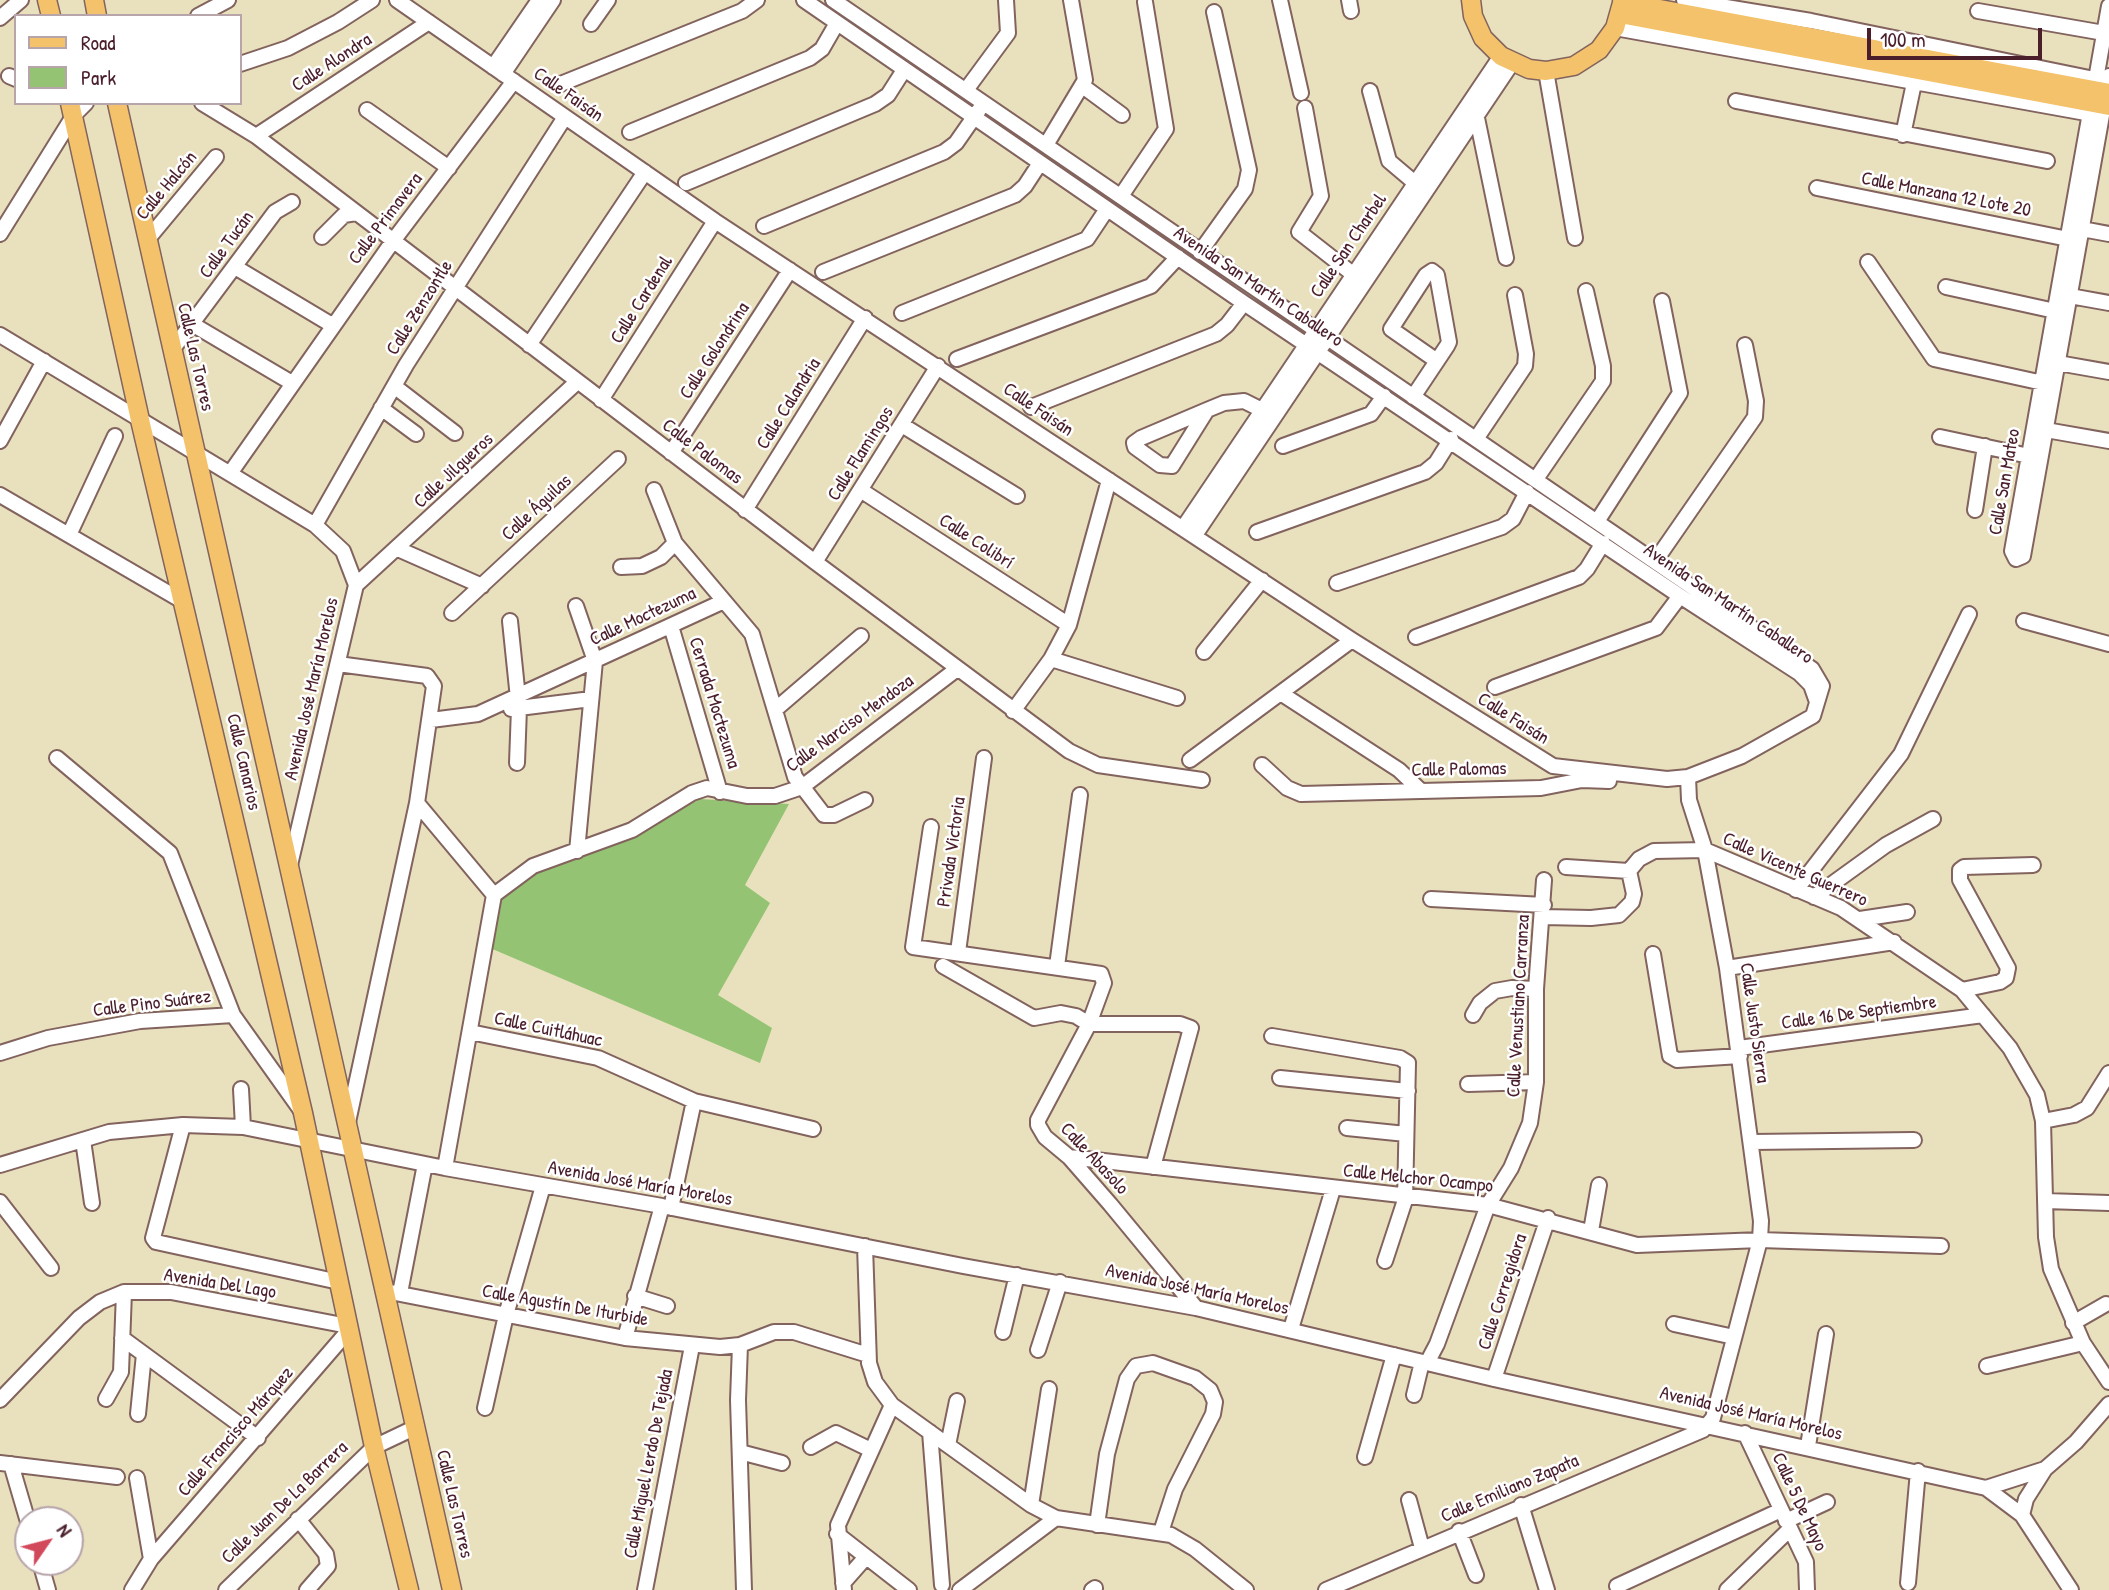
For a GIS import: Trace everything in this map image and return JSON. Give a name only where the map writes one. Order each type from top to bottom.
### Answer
[{"type":"main road","points":[[1471,0],[1473,16],[1483,38],[1506,60],[1546,71],[1574,66],[1599,50],[1619,11],[2103,97]]},
{"type":"main road","name":"Calle Las Torres","points":[[117,105],[233,620]]},
{"type":"main road","points":[[73,107],[140,420],[184,602]]},
{"type":"main road","name":"Calle Canarios","points":[[184,602],[309,1139],[339,1282]]},
{"type":"main road","name":"Calle Canarios","points":[[233,620],[352,1149],[393,1292]]},
{"type":"main road","name":"Calle Juan De La Barrera","points":[[339,1282],[374,1447]]},
{"type":"main road","points":[[393,1292],[414,1428]]},
{"type":"main road","name":"Calle Las Torres","points":[[414,1428],[453,1590]]},
{"type":"main road","points":[[374,1447],[409,1590]]},
{"type":"street","points":[[0,18],[21,0]]},
{"type":"street","points":[[202,14],[228,0]]},
{"type":"street","points":[[242,63],[288,48],[338,22],[372,0]]},
{"type":"street","name":"Calle Faisán","points":[[397,0],[715,221],[1352,640],[1553,766],[1667,779],[1688,777]]},
{"type":"street","points":[[504,74],[539,0]]},
{"type":"street","points":[[504,74],[553,0]]},
{"type":"street","points":[[592,24],[608,0]]},
{"type":"street","points":[[558,85],[742,11],[757,0]]},
{"type":"street","name":"Avenida San Martín Caballero","points":[[804,0],[1244,303],[1799,673],[1811,684],[1817,702]]},
{"type":"street","name":"Avenida San Martín Caballero","points":[[833,0],[852,5],[984,103],[1413,397],[1598,520],[1812,669],[1819,675],[1822,686],[1817,702]]},
{"type":"street","points":[[966,90],[1008,33],[1009,14],[1006,0]]},
{"type":"street","points":[[1046,145],[1084,87],[1086,75],[1071,0]]},
{"type":"street","points":[[1280,0],[1301,93]]},
{"type":"street","points":[[1684,0],[1811,22],[2103,97]]},
{"type":"street","points":[[1121,197],[1166,129],[1145,2]]},
{"type":"street","name":"Calle San Mateo","points":[[2103,97],[2068,239],[2012,551],[2016,559],[2023,556],[2093,164],[2103,97],[2104,33],[2109,6]]},
{"type":"street","points":[[1978,10],[2104,33]]},
{"type":"street","points":[[1619,11],[1914,83],[2103,97]]},
{"type":"street","points":[[1200,252],[1245,190],[1249,170],[1214,12]]},
{"type":"street","name":"Calle Alondra","points":[[256,136],[429,22]]},
{"type":"street","points":[[630,132],[810,58],[822,49],[837,23]]},
{"type":"street","name":"Calle San Charbel","points":[[1189,532],[1329,339],[1477,118],[1506,60]]},
{"type":"street","name":"Calle San Charbel","points":[[1189,532],[1262,410],[1316,329],[1415,183],[1506,60]]},
{"type":"street","points":[[686,183],[875,104],[888,95],[904,70]]},
{"type":"street","points":[[1546,71],[1575,238]]},
{"type":"street","name":"Calle Primavera","points":[[231,472],[332,325],[449,167],[504,74]]},
{"type":"street","points":[[1903,135],[1914,83]]},
{"type":"street","points":[[1084,87],[1122,115]]},
{"type":"street","points":[[1370,91],[1389,160],[1415,183]]},
{"type":"street","points":[[1736,101],[2047,161]]},
{"type":"street","points":[[764,226],[944,152],[956,144],[984,103]]},
{"type":"street","name":"Calle Palomas","points":[[205,105],[256,136],[745,510],[1069,751],[1098,765],[1202,780]]},
{"type":"street","points":[[0,234],[73,107]]},
{"type":"street","points":[[1305,107],[1321,196],[1299,232],[1354,275]]},
{"type":"street","points":[[366,110],[449,167]]},
{"type":"street","name":"Calle Zenzontle","points":[[315,525],[394,386],[565,117]]},
{"type":"street","points":[[1477,118],[1506,258]]},
{"type":"street","name":"Calle Halcón","points":[[147,240],[216,157]]},
{"type":"street","points":[[823,272],[1015,195],[1025,186],[1040,163]]},
{"type":"street","points":[[2093,164],[2109,167]]},
{"type":"street","points":[[529,345],[645,172]]},
{"type":"street","name":"Calle Manzana 12 Lote 20","points":[[1817,188],[2068,239]]},
{"type":"street","name":"Calle Tucán","points":[[172,350],[275,212],[292,202]]},
{"type":"street","points":[[902,313],[1087,239],[1107,209]]},
{"type":"street","points":[[322,237],[344,215],[356,213]]},
{"type":"street","name":"Calle Cardenal","points":[[601,401],[715,221]]},
{"type":"street","points":[[2082,229],[2109,234]]},
{"type":"street","points":[[957,359],[1151,286],[1178,257]]},
{"type":"street","points":[[1868,261],[1934,359],[2043,383]]},
{"type":"street","points":[[234,267],[332,325]]},
{"type":"street","name":"Calle Golondrina","points":[[671,453],[790,270]]},
{"type":"street","points":[[1413,397],[1437,361],[1449,338],[1437,275],[1432,271],[1426,275],[1391,329],[1437,361]]},
{"type":"street","points":[[1946,287],[2055,311]]},
{"type":"street","points":[[1536,479],[1603,381],[1603,366],[1586,291]]},
{"type":"street","points":[[1476,439],[1525,366],[1526,354],[1515,295]]},
{"type":"street","points":[[2070,296],[2109,303]]},
{"type":"street","points":[[1598,520],[1680,393],[1662,301]]},
{"type":"street","points":[[1031,407],[1216,334],[1227,325],[1244,303]]},
{"type":"street","name":"Calle Calandria","points":[[745,510],[865,318]]},
{"type":"street","points":[[192,324],[292,383]]},
{"type":"street","name":"Avenida José María Morelos","points":[[0,335],[231,472],[315,525],[343,551],[356,585],[289,869]]},
{"type":"street","points":[[1656,560],[1755,417],[1756,401],[1745,345]]},
{"type":"street","points":[[0,441],[44,361]]},
{"type":"street","points":[[2058,363],[2109,372]]},
{"type":"street","name":"Calle Flamingos","points":[[815,562],[938,366]]},
{"type":"street","name":"Calle Jilgueros","points":[[356,585],[577,382]]},
{"type":"street","points":[[394,386],[455,433]]},
{"type":"street","points":[[1283,446],[1371,414],[1384,396]]},
{"type":"street","points":[[1207,410],[1171,466],[1160,465],[1135,447],[1134,443],[1140,438],[1207,410],[1234,400],[1244,401],[1262,410]]},
{"type":"street","points":[[381,408],[416,434]]},
{"type":"street","points":[[902,425],[1017,496]]},
{"type":"street","points":[[2046,430],[2109,441]]},
{"type":"street","points":[[69,535],[116,436]]},
{"type":"street","points":[[1940,437],[2029,456]]},
{"type":"street","points":[[1257,532],[1425,472],[1436,463],[1451,439]]},
{"type":"street","points":[[1975,510],[1985,446]]},
{"type":"street","name":"Calle Águilas","points":[[452,613],[618,458]]},
{"type":"street","points":[[1013,711],[1051,659],[1069,625],[1108,480]]},
{"type":"street","points":[[654,490],[675,543],[722,602]]},
{"type":"street","name":"Calle Colibrí","points":[[862,491],[1069,625]]},
{"type":"street","points":[[1337,583],[1502,527],[1513,519],[1527,492]]},
{"type":"street","points":[[0,495],[184,602]]},
{"type":"street","points":[[621,567],[642,565],[661,557],[675,543]]},
{"type":"street","points":[[1416,637],[1578,577],[1587,569],[1603,543]]},
{"type":"street","points":[[398,549],[482,586]]},
{"type":"street","points":[[1204,652],[1262,580]]},
{"type":"street","points":[[1495,687],[1656,628],[1680,596]]},
{"type":"street","name":"Calle Moctezuma","points":[[430,720],[478,714],[518,702],[595,660],[722,602],[752,634],[795,777],[802,787],[820,811],[829,816],[865,800]]},
{"type":"street","points":[[576,606],[595,660],[577,851]]},
{"type":"street","points":[[1796,890],[1901,754],[1969,614]]},
{"type":"street","points":[[509,621],[518,702],[517,763]]},
{"type":"street","points":[[2024,621],[2109,644]]},
{"type":"street","name":"Cerrada Moctezuma","points":[[671,626],[720,792]]},
{"type":"street","points":[[776,709],[861,636]]},
{"type":"street","points":[[1190,760],[1352,640]]},
{"type":"street","points":[[1051,659],[1177,698]]},
{"type":"street","points":[[338,663],[432,680],[430,720],[417,803],[347,1125]]},
{"type":"street","name":"Calle Narciso Mendoza","points":[[494,895],[534,866],[632,830],[692,793],[707,788],[720,792],[775,796],[802,787],[957,669]]},
{"type":"street","points":[[1282,694],[1399,770],[1420,790]]},
{"type":"street","points":[[518,702],[591,699]]},
{"type":"street","points":[[1688,777],[1742,756],[1798,726],[1814,716],[1817,702]]},
{"type":"street","points":[[57,758],[170,853],[233,1015]]},
{"type":"street","name":"Privada Victoria","points":[[958,953],[984,758]]},
{"type":"street","name":"Calle Palomas","points":[[1262,765],[1287,788],[1301,794],[1530,788],[1582,780],[1628,782],[1667,779]]},
{"type":"street","name":"Calle Justo Sierra","points":[[1688,777],[1689,800],[1705,850],[1727,968],[1759,1196],[1760,1240],[1716,1412],[1709,1426]]},
{"type":"street","points":[[930,827],[911,944],[913,947],[1057,966],[1080,795]]},
{"type":"street","points":[[417,803],[494,895],[445,1168]]},
{"type":"street","points":[[1814,897],[1886,845],[1933,819]]},
{"type":"street","points":[[1629,871],[1639,859],[1654,851],[1705,850]]},
{"type":"street","name":"Calle Vicente Guerrero","points":[[1705,850],[1860,919],[1962,990],[1983,1015],[2031,1079],[2043,1121],[2047,1253],[2056,1285],[2073,1323],[2109,1382]]},
{"type":"street","points":[[1962,990],[2000,982],[2006,978],[2008,968],[1960,880],[1959,870],[1964,867],[2034,865]]},
{"type":"street","points":[[1566,867],[1629,871]]},
{"type":"street","points":[[1431,899],[1591,918],[1619,915],[1632,902],[1634,894],[1629,871]]},
{"type":"street","name":"Calle Venustiano Carranza","points":[[1414,1395],[1424,1363],[1437,1345],[1488,1205],[1511,1168],[1530,1123],[1536,1082],[1536,989],[1544,911],[1544,880]]},
{"type":"street","points":[[1860,919],[1908,912]]},
{"type":"street","points":[[1727,968],[1894,942]]},
{"type":"street","name":"Calle 16 De Septiembre","points":[[1653,954],[1670,1056],[1677,1060],[1983,1015]]},
{"type":"street","points":[[943,965],[1034,1018],[1061,1013],[1076,1016],[1089,1024],[1180,1024],[1191,1028],[1153,1167]]},
{"type":"street","name":"Calle Abasolo","points":[[1057,966],[1101,974],[1104,983],[1089,1024],[1038,1120],[1045,1137],[1069,1157],[1196,1308]]},
{"type":"street","points":[[1473,1015],[1480,1003],[1495,991],[1512,988],[1536,989]]},
{"type":"street","name":"Calle Pino Suárez","points":[[0,1053],[48,1038],[140,1021],[233,1015],[303,1113]]},
{"type":"street","name":"Calle Cuitláhuac","points":[[470,1032],[598,1058],[694,1101],[813,1129]]},
{"type":"street","points":[[1272,1036],[1400,1058],[1408,1063],[1405,1194],[1403,1210],[1385,1261]]},
{"type":"street","points":[[2043,1121],[2074,1115],[2087,1108],[2109,1073]]},
{"type":"street","points":[[1280,1078],[1408,1091]]},
{"type":"street","points":[[1468,1084],[1536,1082]]},
{"type":"street","points":[[241,1089],[243,1127]]},
{"type":"street","points":[[625,1338],[635,1296],[667,1207],[694,1101]]},
{"type":"street","points":[[183,1125],[153,1238],[156,1242],[339,1282]]},
{"type":"street","name":"Avenida José María Morelos","points":[[0,1165],[109,1132],[183,1125],[243,1127],[445,1168],[667,1207],[1196,1308],[1494,1379],[1918,1471],[1986,1488],[2022,1514]]},
{"type":"street","points":[[1347,1128],[1406,1134]]},
{"type":"street","points":[[83,1140],[92,1203]]},
{"type":"street","points":[[1752,1142],[1914,1140]]},
{"type":"street","name":"Calle Melchor Ocampo","points":[[1069,1157],[1488,1205],[1637,1245],[1760,1240],[1941,1246]]},
{"type":"street","points":[[393,1292],[425,1164]]},
{"type":"street","points":[[1591,1231],[1599,1185]]},
{"type":"street","points":[[485,1408],[506,1315],[542,1186]]},
{"type":"street","points":[[1291,1329],[1333,1189]]},
{"type":"street","points":[[2045,1201],[2109,1203]]},
{"type":"street","points":[[0,1202],[51,1268]]},
{"type":"street","name":"Calle Corregidora","points":[[1494,1379],[1548,1219]]},
{"type":"street","points":[[866,1246],[868,1355],[875,1382],[892,1405],[1031,1505],[1056,1518],[1161,1532],[1187,1543],[1246,1590]]},
{"type":"street","points":[[1003,1332],[1017,1275]]},
{"type":"street","points":[[1038,1350],[1060,1282]]},
{"type":"street","points":[[106,1399],[121,1372],[124,1292]]},
{"type":"street","name":"Avenida Del Lago","points":[[0,1400],[79,1318],[100,1302],[124,1292],[171,1292],[348,1328]]},
{"type":"street","name":"Calle Agustín De Iturbide","points":[[393,1292],[625,1338],[692,1346],[740,1345],[774,1332],[794,1332],[868,1355]]},
{"type":"street","points":[[635,1296],[667,1306]]},
{"type":"street","points":[[2073,1323],[2106,1304]]},
{"type":"street","points":[[1674,1324],[1734,1337]]},
{"type":"street","name":"Calle Francisco Márquez","points":[[132,1590],[151,1559],[258,1438],[348,1328]]},
{"type":"street","points":[[1808,1446],[1826,1334]]},
{"type":"street","points":[[122,1338],[258,1438]]},
{"type":"street","points":[[1987,1366],[2083,1343]]},
{"type":"street","points":[[740,1345],[744,1590]]},
{"type":"street","name":"Calle Miguel Lerdo De Tejada","points":[[645,1590],[651,1545],[692,1346]]},
{"type":"street","points":[[138,1414],[144,1354]]},
{"type":"street","points":[[1365,1457],[1394,1355]]},
{"type":"street","points":[[1097,1525],[1107,1454],[1127,1379],[1136,1366],[1153,1363],[1195,1378],[1210,1390],[1215,1402],[1213,1414],[1175,1489],[1161,1532]]},
{"type":"street","points":[[1031,1505],[1049,1389]]},
{"type":"street","points":[[948,1445],[957,1401]]},
{"type":"street","points":[[2071,1590],[2022,1514],[2026,1499],[2045,1469],[2077,1442],[2109,1404]]},
{"type":"street","points":[[844,1586],[837,1534],[892,1405]]},
{"type":"street","name":"Calle Emiliano Zapata","points":[[1326,1590],[1458,1531],[1709,1426]]},
{"type":"street","points":[[374,1447],[414,1428]]},
{"type":"street","points":[[930,1432],[942,1585]]},
{"type":"street","points":[[811,1447],[836,1433],[871,1450]]},
{"type":"street","name":"Calle 5 De Mayo","points":[[1745,1433],[1806,1562],[1807,1590]]},
{"type":"street","name":"Calle Juan De La Barrera","points":[[226,1590],[374,1447]]},
{"type":"street","points":[[740,1452],[782,1463]]},
{"type":"street","points":[[22,1506],[6,1463],[117,1477]]},
{"type":"street","points":[[1986,1488],[2045,1469]]},
{"type":"street","points":[[1908,1583],[1918,1471]]},
{"type":"street","points":[[137,1478],[151,1559]]},
{"type":"street","points":[[1409,1500],[1422,1548]]},
{"type":"street","points":[[1618,1586],[1827,1502]]},
{"type":"street","points":[[1521,1505],[1547,1590]]},
{"type":"street","points":[[960,1590],[1056,1518]]},
{"type":"street","points":[[298,1519],[326,1554],[328,1566],[307,1590]]},
{"type":"street","points":[[1727,1590],[1786,1520]]},
{"type":"street","points":[[1458,1531],[1476,1575]]},
{"type":"street","points":[[837,1534],[909,1590]]},
{"type":"street","points":[[844,1586],[866,1557]]},
{"type":"green space","points":[[700,799],[789,804],[745,885],[770,903],[718,995],[772,1028],[760,1063],[490,948],[501,898],[529,875],[630,838]]}]
